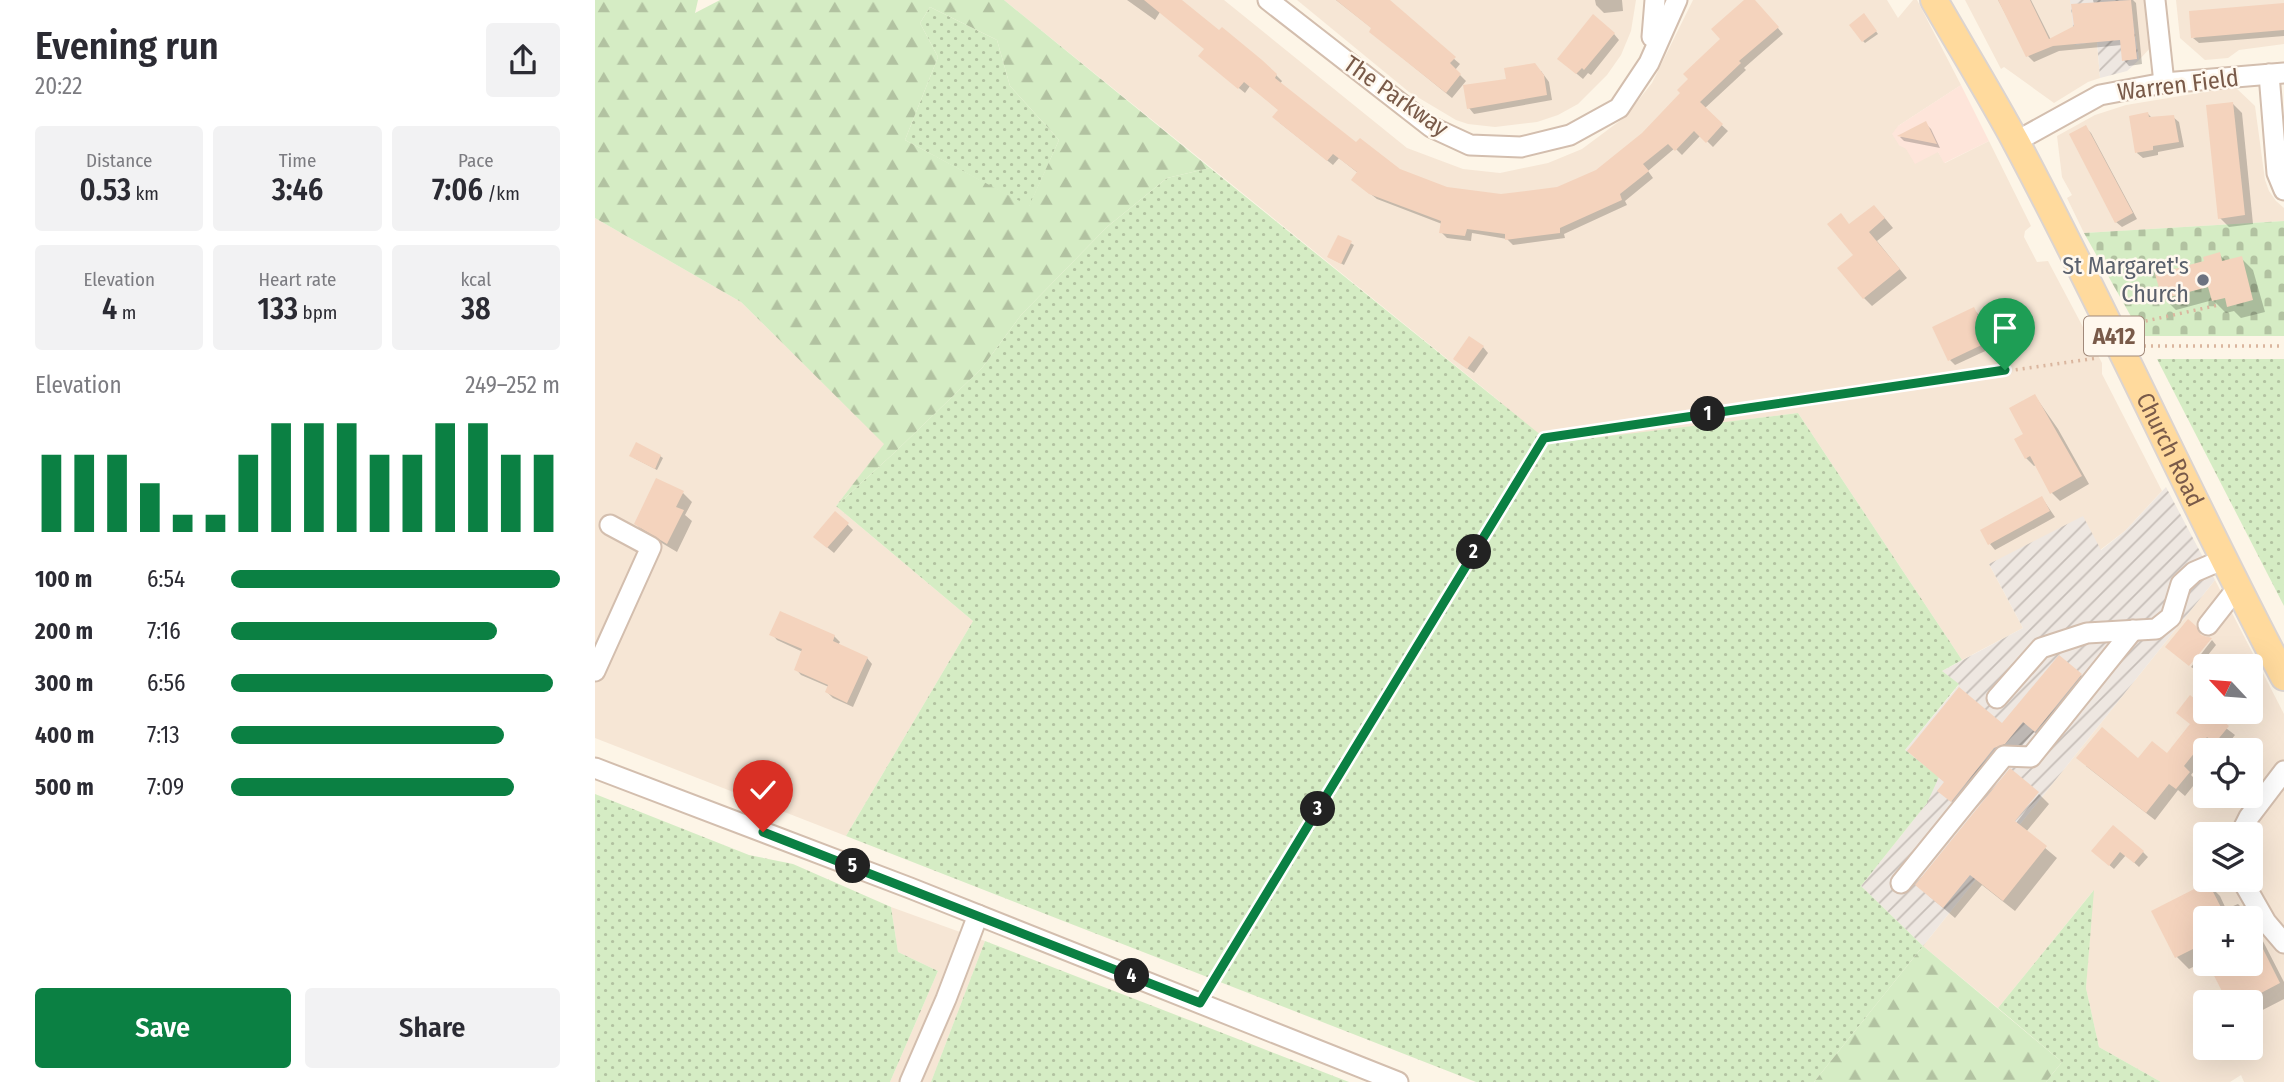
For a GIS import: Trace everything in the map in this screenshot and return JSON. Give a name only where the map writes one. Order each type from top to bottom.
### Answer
[{"type":"main road","name":"Church Road","points":[[1934,0],[2015,142],[2126,359],[2222,560],[2284,677]]},
{"type":"street","name":"The Parkway","points":[[1268,0],[1431,127],[1470,145],[1521,147],[1570,135],[1619,108],[1649,63],[1677,0]]},
{"type":"street","points":[[1649,63],[1655,0]]},
{"type":"street","points":[[2155,0],[2164,83]]},
{"type":"street","name":"Warren Field","points":[[2015,142],[2100,94],[2164,83],[2276,74],[2277,173],[2284,190]]},
{"type":"street","points":[[595,671],[651,547],[610,524]]},
{"type":"street","points":[[1997,698],[2041,648],[2087,633],[2156,629],[2171,617],[2181,584],[2194,572],[2222,560]]},
{"type":"street","points":[[2208,625],[2237,588]]},
{"type":"street","points":[[1901,883],[2004,757],[2031,757],[2133,630]]},
{"type":"street","points":[[595,768],[978,915],[1398,1082]]},
{"type":"street","points":[[2246,822],[2284,771]]},
{"type":"street","points":[[2249,892],[2266,922],[2284,943]]},
{"type":"street","points":[[910,1082],[978,915]]},
{"type":"path","points":[[2111,329],[2219,305]]},
{"type":"path","points":[[1200,1003],[1544,438],[2097,357],[2108,370],[2142,346],[2284,346]]},
{"type":"shaded area","points":[[1004,0],[1224,0],[1407,148],[1463,169],[1500,173],[1548,163],[1582,149],[1625,117],[1652,83],[1693,0],[1887,0],[1898,18],[1913,0],[1917,0],[1961,85],[1898,126],[1899,145],[1938,152],[1945,163],[1989,141],[2031,226],[2025,231],[2024,237],[2037,262],[2048,261],[2102,363],[2102,374],[2162,491],[2125,531],[2100,550],[1989,564],[2023,628],[1962,660],[1798,413],[1544,445],[1498,400]]},
{"type":"shaded area","points":[[1297,0],[1636,0],[1631,31],[1621,55],[1607,75],[1578,104],[1537,122],[1495,127],[1456,120],[1409,92]]},
{"type":"shaded area","points":[[1965,0],[2071,0],[2076,45],[2097,41],[2100,78],[2088,82],[2054,103],[2004,67],[2001,69]]},
{"type":"shaded area","points":[[2070,0],[2130,0],[2139,60],[2127,71],[2100,78],[2097,41],[2075,45]]},
{"type":"shaded area","points":[[2130,0],[2147,0],[2151,47],[2139,60]]},
{"type":"shaded area","points":[[2176,0],[2284,0],[2284,44],[2239,50],[2228,58],[2205,60],[2180,38]]},
{"type":"shaded area","points":[[1961,85],[1989,141],[1944,163],[1938,152],[1915,164],[1892,134],[1898,126]]},
{"type":"shaded area","points":[[2235,87],[2255,106],[2265,180],[2269,191],[2284,208],[2284,221],[2084,233],[2067,198],[2072,195],[2062,177],[2057,136],[2095,115],[2126,105]]},
{"type":"shaded area","points":[[595,218],[741,302],[885,444],[836,506],[973,621],[846,836],[595,738]]},
{"type":"shaded area","points":[[2166,487],[2215,580],[1923,946],[1861,886],[1927,803],[1905,750],[1959,685],[1942,671],[2023,628],[1989,564],[2083,516],[2101,550],[2125,531]]},
{"type":"shaded area","points":[[2215,580],[2253,654],[2193,654],[2193,724],[2263,724],[2263,673],[2284,714],[2284,1082],[2244,1082],[2241,1075],[2230,1082],[2161,1082],[2099,1047],[2086,988],[2093,891],[1998,1008],[1923,946]]},
{"type":"shaded area","points":[[891,907],[985,941],[931,1082],[890,1082],[938,971],[898,952]]},
{"type":"green space","points":[[595,0],[698,0],[695,13],[720,0],[1004,0],[1210,168],[1167,178],[1107,227],[1021,315],[982,368],[836,506],[884,444],[741,302],[595,218]],"holes":[[[930,7],[997,40],[1010,86],[1059,140],[1029,206],[905,140],[938,57],[920,23]]]},
{"type":"green space","points":[[930,7],[997,40],[1010,86],[1059,140],[1029,207],[905,140],[938,57],[920,23]]},
{"type":"green space","points":[[1210,168],[1547,440],[1545,444],[1798,413],[1962,660],[1942,671],[1959,684],[1905,750],[1939,777],[1927,803],[1861,886],[1923,946],[1814,1082],[1476,1082],[846,836],[973,621],[836,506],[982,368],[1021,315],[1107,227],[1167,178]]},
{"type":"green space","points":[[2284,221],[2284,336],[2142,336],[2084,233]]},
{"type":"green space","points":[[2157,359],[2284,359],[2284,606]]},
{"type":"green space","points":[[595,794],[749,855],[793,864],[891,907],[898,952],[938,971],[890,1082],[595,1082]]},
{"type":"green space","points":[[2094,890],[2086,988],[2099,1047],[2161,1082],[2046,1082],[2062,1062],[1998,1008]]},
{"type":"green space","points":[[985,941],[1349,1082],[931,1082]]},
{"type":"green space","points":[[1923,946],[2062,1062],[2046,1082],[1814,1082]]},
{"type":"building","points":[[1144,0],[1182,0],[1219,30],[1222,27],[1277,74],[1275,78],[1356,142],[1360,138],[1400,169],[1447,187],[1501,194],[1557,187],[1596,170],[1642,133],[1680,93],[1677,90],[1688,79],[1683,74],[1720,39],[1711,29],[1744,0],[1755,0],[1779,27],[1739,61],[1741,63],[1700,102],[1723,124],[1706,143],[1694,131],[1675,151],[1668,144],[1643,164],[1649,171],[1620,194],[1622,200],[1560,228],[1560,233],[1505,240],[1505,234],[1467,229],[1465,236],[1439,233],[1441,221],[1369,194],[1351,180],[1357,172],[1333,154],[1327,161],[1272,117],[1278,110],[1244,82],[1238,89],[1198,56],[1204,49]]},
{"type":"building","points":[[1336,0],[1390,0],[1456,57],[1450,63],[1461,74],[1446,93],[1369,32],[1371,28]]},
{"type":"building","points":[[1998,0],[2030,0],[2049,39],[2074,26],[2071,4],[2131,0],[2137,59],[2122,61],[2120,40],[2053,46],[2026,57]]},
{"type":"building","points":[[2284,3],[2284,30],[2191,38],[2189,11]]},
{"type":"building","points":[[1864,13],[1877,31],[1862,42],[1849,25]]},
{"type":"building","points":[[1593,14],[1615,33],[1584,70],[1582,68],[1576,74],[1557,59]]},
{"type":"building","points":[[1535,63],[1544,75],[1547,95],[1467,109],[1463,85],[1506,79],[1504,68]]},
{"type":"building","points":[[2233,102],[2245,215],[2218,219],[2206,105]]},
{"type":"building","points":[[2148,112],[2149,117],[2174,115],[2179,142],[2153,146],[2153,150],[2135,153],[2129,116]]},
{"type":"building","points":[[1926,121],[1937,144],[1897,136]]},
{"type":"building","points":[[2086,125],[2133,213],[2115,223],[2069,134]]},
{"type":"building","points":[[1874,205],[1885,218],[1869,232],[1900,269],[1863,299],[1837,268],[1853,255],[1827,224],[1841,213],[1849,224]]},
{"type":"building","points":[[1338,235],[1352,241],[1341,264],[1327,257]]},
{"type":"building","name":"St Margaret's Church","points":[[2220,252],[2222,261],[2242,256],[2253,300],[2227,307],[2225,298],[2212,301],[2208,287],[2162,299],[2155,274],[2204,261],[2203,257]]},
{"type":"building","points":[[1974,307],[1990,341],[1948,361],[1932,327]]},
{"type":"building","points":[[1469,336],[1484,346],[1467,369],[1453,359]]},
{"type":"building","points":[[2035,394],[2082,476],[2050,494],[2030,456],[2025,459],[2014,439],[2023,434],[2009,408]]},
{"type":"building","points":[[636,442],[661,455],[655,469],[629,456]]},
{"type":"building","points":[[656,478],[684,491],[676,507],[684,510],[667,544],[634,524]]},
{"type":"building","points":[[2042,496],[2050,511],[1988,545],[1980,530]]},
{"type":"building","points":[[835,511],[849,523],[827,548],[813,537]]},
{"type":"building","points":[[780,611],[835,635],[833,641],[868,657],[847,703],[825,692],[828,685],[794,670],[802,649],[769,635]]},
{"type":"building","points":[[2188,619],[2201,635],[2212,638],[2199,654],[2193,654],[2193,661],[2189,666],[2165,647]]},
{"type":"building","points":[[2059,655],[2082,674],[2035,732],[2023,722],[2005,744],[1994,748],[1951,802],[1937,791],[1944,782],[1907,751],[1959,687],[2002,723]]},
{"type":"building","points":[[2190,695],[2193,697],[2193,724],[2229,726],[2219,738],[2193,738],[2193,755],[2184,766],[2190,772],[2176,789],[2169,784],[2146,813],[2076,758],[2102,727],[2138,758],[2152,741],[2167,753],[2190,724],[2176,713]]},
{"type":"building","points":[[2010,768],[2039,792],[2015,821],[2047,846],[2003,901],[1970,875],[1943,908],[1915,885]]},
{"type":"building","points":[[2113,825],[2144,851],[2134,863],[2120,852],[2109,866],[2091,851]]},
{"type":"building","points":[[2193,890],[2193,892],[2213,892],[2220,906],[2193,906],[2193,949],[2175,958],[2151,911]]},
{"type":"building","points":[[2263,949],[2280,983],[2263,992],[2221,990],[2214,976],[2263,976]]},
{"type":"place","name":"St Margaret's Church","points":[[2203,280]]},
{"type":"route","points":[[763,832],[1200,1003],[1544,438],[2005,370]]}]
